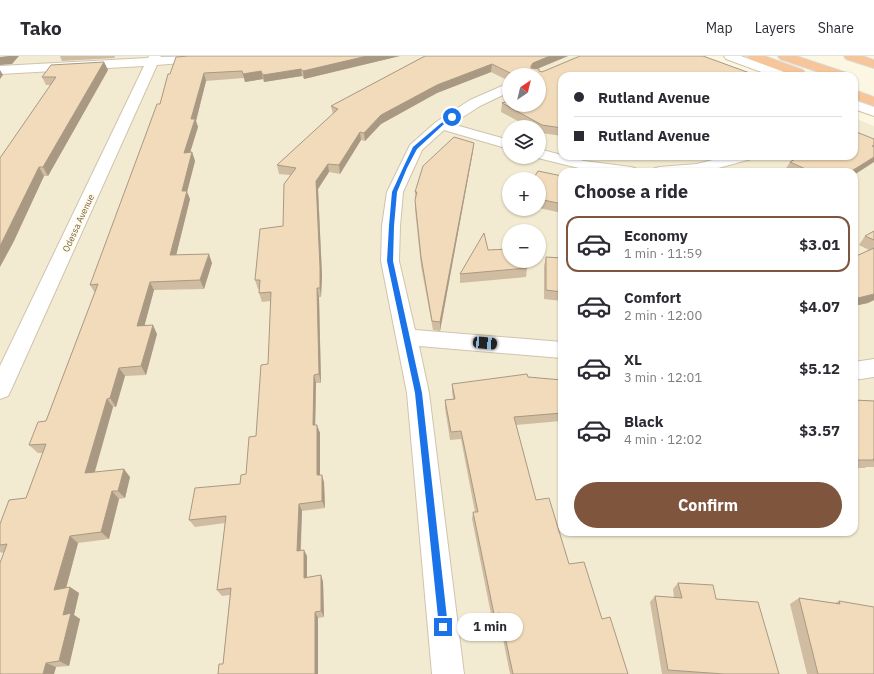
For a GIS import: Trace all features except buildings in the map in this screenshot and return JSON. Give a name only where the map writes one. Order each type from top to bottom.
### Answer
[{"type":"highway","points":[[754,56],[796,72]]},
{"type":"highway","points":[[784,56],[831,72]]},
{"type":"highway","points":[[850,56],[874,64]]},
{"type":"highway","points":[[858,96],[874,102]]},
{"type":"street","points":[[0,70],[217,56]]},
{"type":"street","points":[[730,56],[772,72]]},
{"type":"street","name":"Odessa Avenue","points":[[0,390],[154,59]]},
{"type":"street","points":[[448,674],[418,393],[390,261],[391,226],[395,192],[415,148],[441,125],[475,103],[502,90]]},
{"type":"street","points":[[858,106],[874,112]]},
{"type":"street","points":[[441,125],[502,143]]},
{"type":"street","points":[[546,156],[558,159]]},
{"type":"street","points":[[562,160],[593,168]]},
{"type":"street","points":[[697,168],[730,160]]},
{"type":"street","points":[[407,337],[558,350]]},
{"type":"street","points":[[858,370],[874,368]]},
{"type":"shaded area","points":[[0,56],[693,56],[588,72],[558,72],[558,160],[858,160],[858,120],[874,126],[874,674],[0,674]]},
{"type":"route","points":[[443,627],[418,393],[390,261],[391,226],[395,192],[405,168],[415,148],[452,117]]}]
